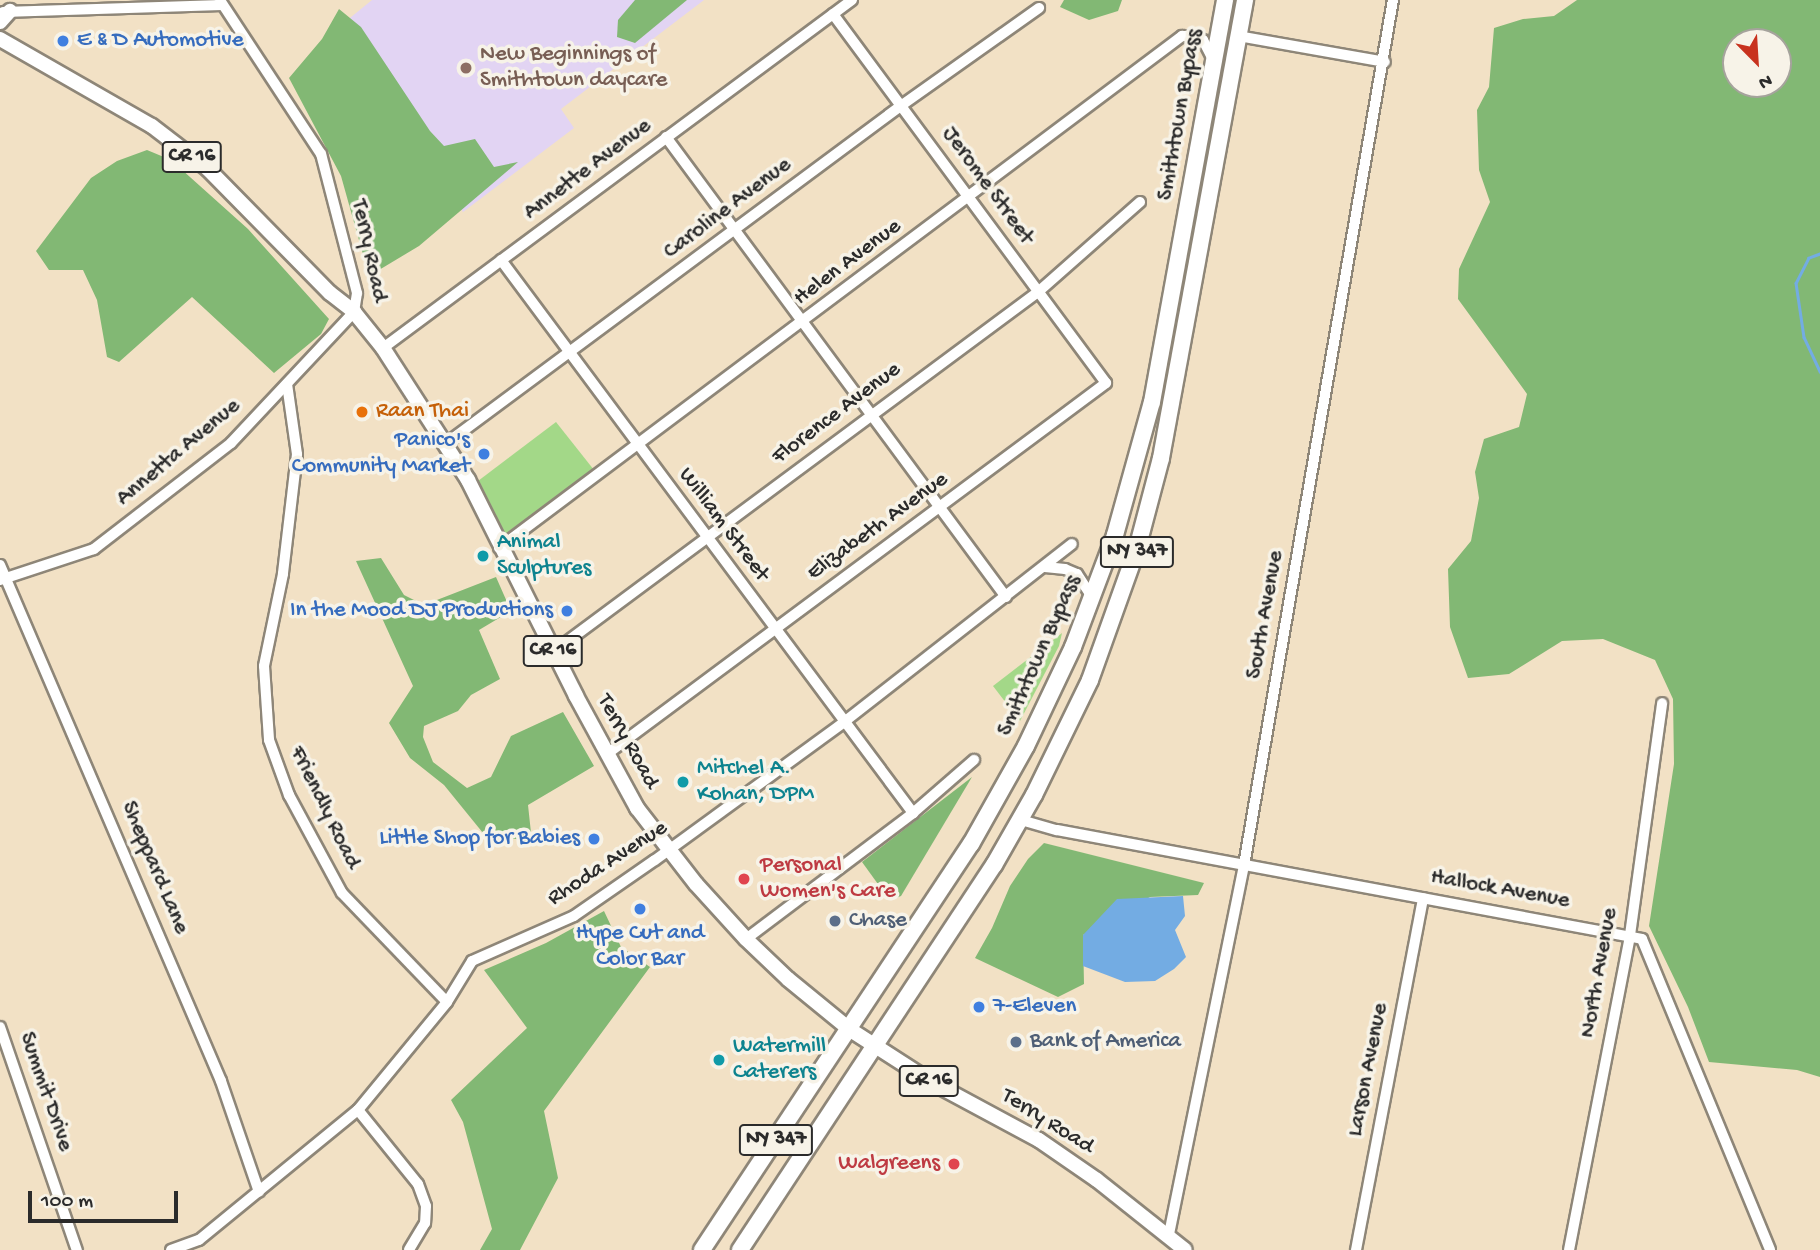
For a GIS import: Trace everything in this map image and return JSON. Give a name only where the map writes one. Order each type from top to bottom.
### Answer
[{"type":"highway","name":"Smithtown Bypass","points":[[702,1250],[999,796],[1039,721],[1093,597],[1125,501],[1152,401],[1225,0]]},
{"type":"highway","name":"Smithtown Bypass","points":[[740,1250],[978,892],[1021,820],[1090,680],[1119,606],[1147,515],[1168,426],[1245,0]]},
{"type":"main road","name":"CR 16","points":[[0,39],[152,126],[208,169],[330,293],[354,312]]},
{"type":"main road","name":"Terry Road","points":[[354,312],[383,348],[468,480],[499,548],[641,814],[669,851],[746,939],[788,979],[849,1029],[933,1083],[1039,1140],[1169,1234],[1185,1250]]},
{"type":"street","name":"Annette Avenue","points":[[383,348],[852,0]]},
{"type":"street","name":"South Avenue","points":[[1169,1234],[1244,864],[1385,61],[1393,0]]},
{"type":"street","points":[[3,15],[221,3]]},
{"type":"street","name":"Terry Road","points":[[221,3],[321,154],[357,293],[354,312]]},
{"type":"street","name":"Caroline Avenue","points":[[444,445],[735,231],[902,104],[1039,8]]},
{"type":"street","name":"Jerome Street","points":[[833,14],[1106,383]]},
{"type":"street","name":"Helen Avenue","points":[[499,548],[803,323],[1136,67],[1182,36],[1194,36],[1203,40],[1214,62]]},
{"type":"street","points":[[1238,36],[1385,61]]},
{"type":"street","points":[[666,138],[1006,597]]},
{"type":"street","name":"Florence Avenue","points":[[553,652],[1038,292],[1140,202]]},
{"type":"street","name":"William Street","points":[[502,260],[913,813]]},
{"type":"street","name":"Annetta Avenue","points":[[3,579],[94,549],[231,443],[354,312]]},
{"type":"street","name":"Elizabeth Avenue","points":[[607,754],[1106,383]]},
{"type":"street","name":"Friendly Road","points":[[287,384],[297,454],[283,574],[264,666],[269,740],[289,795],[342,893],[447,1002]]},
{"type":"street","name":"Rhoda Avenue","points":[[171,1250],[199,1240],[358,1110],[447,1002],[472,961],[574,916],[669,851],[844,722],[1072,544]]},
{"type":"street","name":"Sheppard Lane","points":[[0,565],[3,579],[221,1081],[259,1192]]},
{"type":"street","points":[[1045,567],[1065,569],[1077,574],[1093,597]]},
{"type":"street","name":"North Avenue","points":[[1569,1250],[1629,935],[1662,703]]},
{"type":"street","points":[[746,939],[913,813],[974,760]]},
{"type":"street","name":"Hallock Avenue","points":[[1021,820],[1057,830],[1629,935]]},
{"type":"street","name":"Larson Avenue","points":[[1356,1250],[1423,898]]},
{"type":"street","points":[[1629,935],[1642,939],[1770,1250]]},
{"type":"street","name":"Summit Drive","points":[[0,1027],[77,1250]]},
{"type":"street","points":[[358,1110],[418,1184],[426,1206],[425,1223],[410,1250]]},
{"type":"shaded area","points":[[372,0],[704,0],[561,109],[574,128],[463,212],[345,22]]},
{"type":"green space","points":[[635,0],[687,0],[635,43],[617,37],[618,20]]},
{"type":"green space","points":[[1064,0],[1122,0],[1118,11],[1089,20],[1060,7]]},
{"type":"green space","points":[[1577,0],[1820,0],[1820,1077],[1797,1070],[1709,1062],[1688,1007],[1649,926],[1674,764],[1673,699],[1655,660],[1603,639],[1562,641],[1509,674],[1468,678],[1450,627],[1448,569],[1471,541],[1479,498],[1475,472],[1484,439],[1519,427],[1527,394],[1458,299],[1459,269],[1490,202],[1479,170],[1477,110],[1489,87],[1494,28],[1523,19],[1554,16]]},
{"type":"green space","points":[[339,9],[361,27],[430,131],[444,146],[475,139],[494,167],[518,162],[419,246],[369,276],[341,176],[289,78],[322,39]]},
{"type":"green space","points":[[147,150],[171,160],[248,229],[329,319],[321,334],[274,373],[192,297],[119,362],[107,357],[97,300],[83,270],[49,270],[36,251],[91,178],[117,161]]},
{"type":"green space","points":[[556,422],[594,470],[504,535],[478,481]]},
{"type":"green space","points":[[381,558],[404,595],[424,605],[496,577],[511,611],[479,630],[500,679],[471,695],[458,711],[424,726],[423,737],[433,762],[467,788],[491,777],[511,736],[563,712],[594,766],[528,805],[532,842],[483,833],[444,785],[410,758],[389,723],[413,686],[356,561]]},
{"type":"green space","points":[[1062,633],[1059,646],[1020,721],[993,686]]},
{"type":"green space","points":[[972,777],[901,896],[896,898],[883,891],[862,862]]},
{"type":"green space","points":[[1044,843],[1204,883],[1198,895],[1150,897],[1083,935],[1084,984],[1058,997],[975,958],[992,928],[1010,886],[1028,859]]},
{"type":"green space","points":[[604,911],[621,947],[650,967],[544,1111],[558,1178],[520,1250],[480,1250],[492,1229],[463,1122],[451,1100],[527,1028],[484,970],[546,943]]},
{"type":"water","points":[[1183,896],[1185,916],[1175,930],[1186,957],[1174,969],[1155,981],[1125,982],[1083,966],[1083,935],[1117,899]]},
{"type":"waterway","points":[[1820,254],[1809,258],[1796,283],[1804,337],[1820,371]]},
{"type":"place","name":"E & D Automotive","points":[[63,41]]},
{"type":"place","name":"New Beginnings of Smithtown daycare","points":[[466,68]]},
{"type":"place","name":"Raan Thai","points":[[362,412]]},
{"type":"place","name":"Panico's Community Market","points":[[484,454]]},
{"type":"place","name":"Animal Sculptures","points":[[483,556]]},
{"type":"place","name":"In the Mood DJ Productions","points":[[567,611]]},
{"type":"place","name":"Mitchel A. Kohan, DPM","points":[[683,782]]},
{"type":"place","name":"Little Shop for Babies","points":[[594,839]]},
{"type":"place","name":"Personal Women's Care","points":[[744,879]]},
{"type":"place","name":"Hype Cut and Color Bar","points":[[640,909]]},
{"type":"place","name":"Chase","points":[[835,921]]},
{"type":"place","name":"7-Eleven","points":[[979,1007]]},
{"type":"place","name":"Bank of America","points":[[1016,1042]]},
{"type":"place","name":"Watermill Caterers","points":[[719,1060]]},
{"type":"place","name":"Walgreens","points":[[954,1164]]}]
